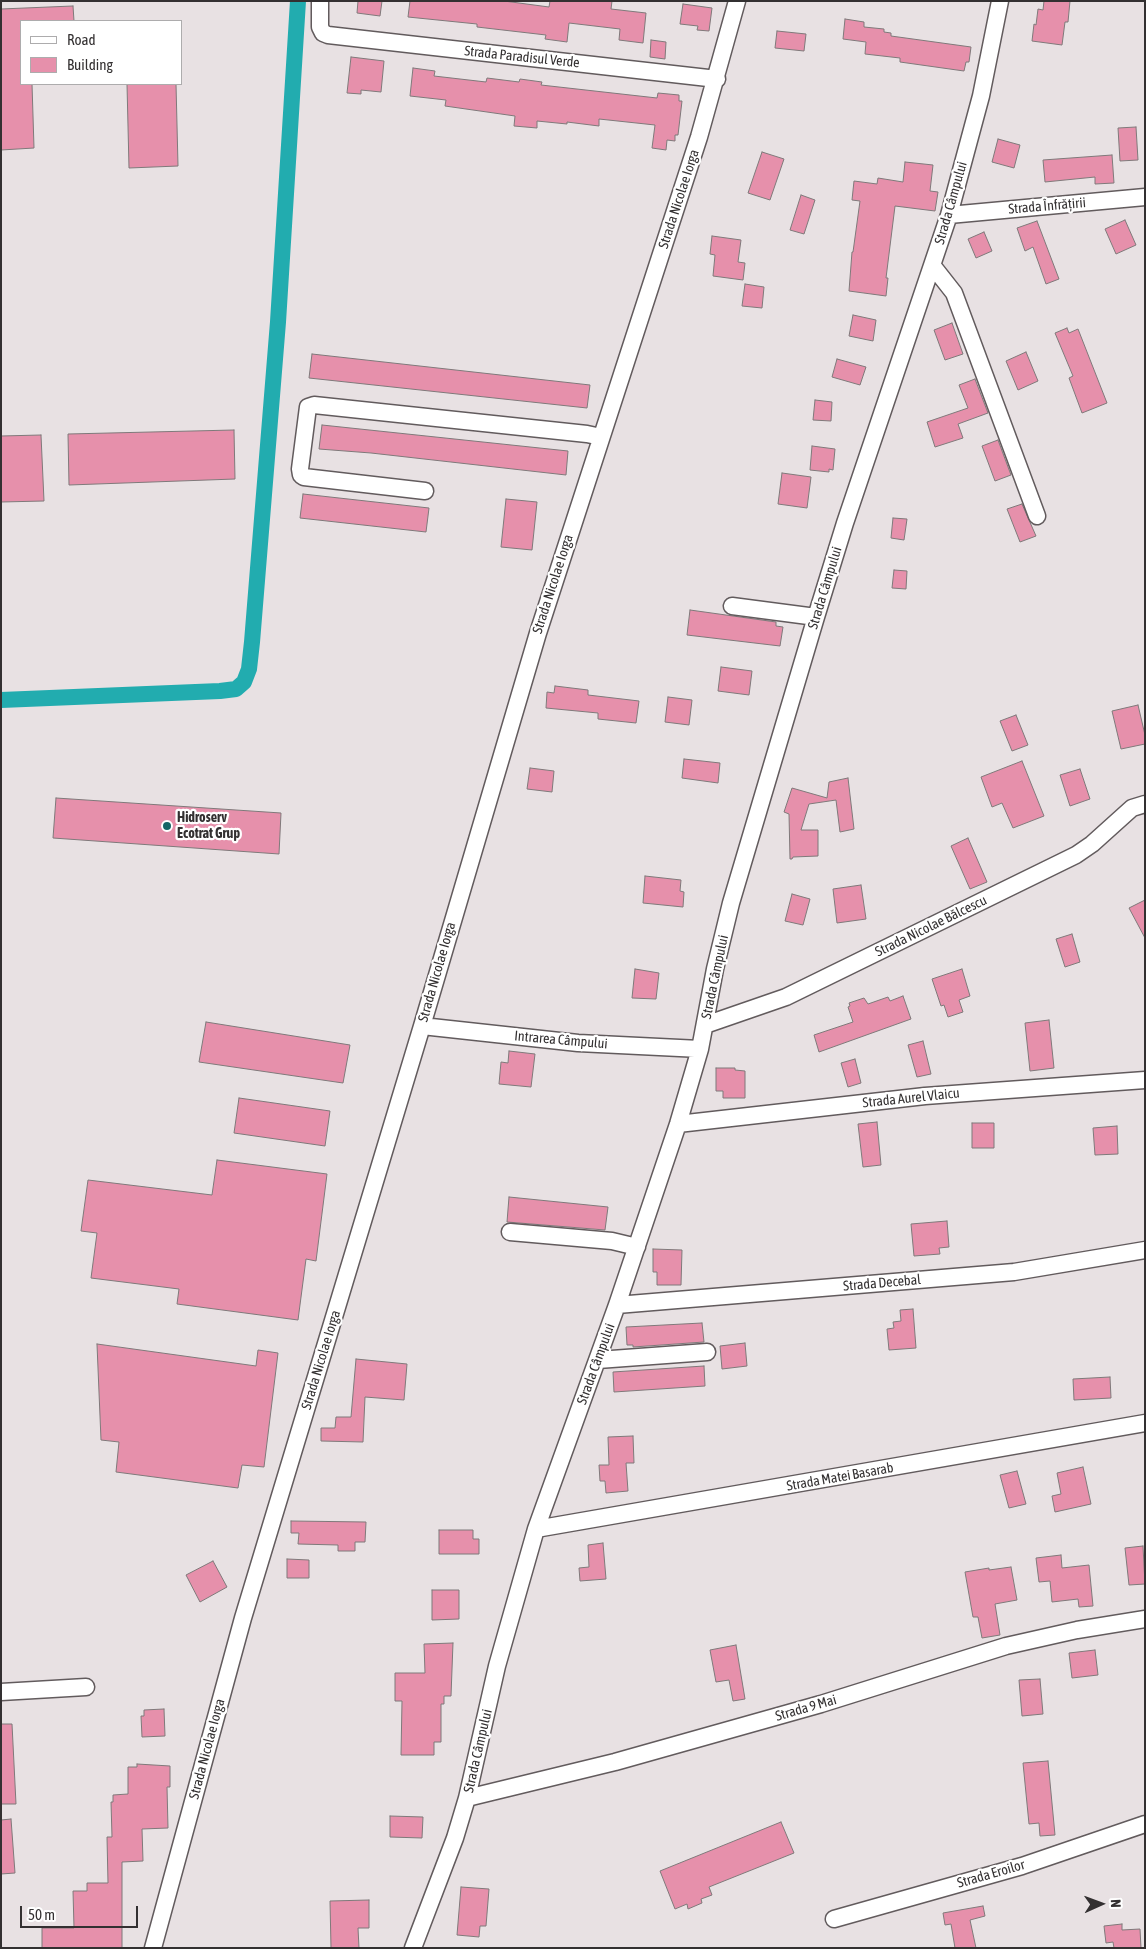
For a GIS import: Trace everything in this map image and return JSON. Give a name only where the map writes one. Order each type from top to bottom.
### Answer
[{"type":"street","name":"Strada Paradisul Verde","points":[[320,1],[320,27],[323,33],[328,35],[717,79]]},
{"type":"street","name":"Strada Nicolae Iorga","points":[[153,1948],[243,1618],[422,1026],[535,642],[717,79],[737,1]]},
{"type":"street","name":"Strada Câmpului","points":[[413,1948],[455,1838],[467,1798],[498,1666],[536,1529],[618,1305],[678,1124],[700,1049],[715,969],[731,903],[845,523],[949,215],[981,96],[1000,1]]},
{"type":"street","name":"Strada Înfrățirii","points":[[949,215],[1145,197]]},
{"type":"street","points":[[932,265],[954,293],[1037,516]]},
{"type":"street","points":[[425,490],[304,477],[301,475],[300,469],[308,407],[314,405],[602,436]]},
{"type":"street","points":[[732,606],[816,617]]},
{"type":"street","name":"Strada Nicolae Bălcescu","points":[[705,1026],[786,997],[1076,855],[1092,844],[1132,808],[1145,804]]},
{"type":"street","name":"Intrarea Câmpului","points":[[422,1026],[578,1043],[700,1049]]},
{"type":"street","name":"Strada Aurel Vlaicu","points":[[678,1124],[924,1096],[1145,1080]]},
{"type":"street","points":[[510,1232],[612,1240],[637,1247]]},
{"type":"street","name":"Strada Decebal","points":[[618,1305],[1014,1272],[1145,1250]]},
{"type":"street","points":[[598,1360],[707,1352]]},
{"type":"street","name":"Strada Matei Basarab","points":[[536,1529],[1145,1423]]},
{"type":"street","name":"Strada 9 Mai","points":[[467,1798],[634,1757],[821,1704],[1006,1646],[1077,1630],[1145,1619]]},
{"type":"street","points":[[1,1692],[86,1687]]},
{"type":"street","name":"Strada Eroilor","points":[[834,1919],[1022,1866],[1145,1824]]},
{"type":"building","points":[[358,1],[382,1],[380,16],[357,13]]},
{"type":"building","points":[[410,1],[504,1],[549,7],[550,1],[612,1],[611,9],[646,13],[643,43],[619,40],[620,29],[569,23],[567,42],[545,39],[546,35],[477,27],[477,24],[408,17]]},
{"type":"building","points":[[1044,1],[1070,1],[1068,22],[1065,22],[1062,45],[1032,41],[1038,9],[1043,10]]},
{"type":"building","points":[[683,4],[712,8],[709,31],[697,30],[698,26],[680,24]]},
{"type":"building","points":[[73,6],[74,20],[20,20],[20,85],[32,85],[34,148],[1,150],[1,9]]},
{"type":"building","points":[[845,19],[864,22],[864,27],[884,29],[884,32],[891,33],[891,36],[971,47],[969,62],[966,62],[964,71],[900,62],[900,58],[865,54],[866,42],[843,39]]},
{"type":"building","points":[[777,31],[806,34],[804,51],[775,48]]},
{"type":"building","points":[[651,40],[666,42],[665,59],[650,57]]},
{"type":"building","points":[[351,57],[384,61],[381,92],[361,90],[361,94],[347,93]]},
{"type":"building","points":[[413,68],[435,71],[434,76],[486,82],[487,78],[519,82],[520,79],[542,82],[541,85],[657,98],[658,93],[679,95],[679,101],[682,101],[678,135],[675,135],[675,141],[667,140],[666,150],[652,148],[655,125],[599,119],[599,126],[537,121],[537,128],[514,126],[515,116],[445,106],[446,100],[410,96]]},
{"type":"building","points":[[127,85],[176,85],[178,166],[129,168]]},
{"type":"building","points":[[1136,127],[1138,160],[1120,161],[1118,128]]},
{"type":"building","points":[[998,139],[1020,145],[1014,168],[992,162]]},
{"type":"building","points":[[762,152],[784,159],[770,200],[748,193]]},
{"type":"building","points":[[1112,155],[1114,183],[1095,184],[1095,177],[1045,182],[1043,160]]},
{"type":"building","points":[[905,162],[933,165],[930,191],[938,192],[935,211],[895,206],[886,278],[888,278],[886,296],[849,291],[852,252],[860,201],[852,200],[854,181],[877,184],[878,178],[903,182]]},
{"type":"building","points":[[801,195],[815,200],[804,234],[790,230]]},
{"type":"building","points":[[1125,220],[1136,245],[1116,254],[1105,229]]},
{"type":"building","points":[[1037,221],[1059,279],[1046,284],[1033,247],[1025,251],[1017,228]]},
{"type":"building","points":[[984,232],[992,251],[976,258],[968,239]]},
{"type":"building","points":[[712,236],[741,240],[738,262],[745,263],[743,280],[713,276],[715,255],[710,254]]},
{"type":"building","points":[[745,284],[764,287],[762,308],[742,306]]},
{"type":"building","points":[[853,315],[876,320],[873,341],[849,336]]},
{"type":"building","points":[[952,323],[963,354],[945,360],[934,330]]},
{"type":"building","points":[[1067,328],[1069,333],[1078,329],[1107,403],[1082,413],[1069,378],[1073,376],[1055,333]]},
{"type":"building","points":[[1026,352],[1038,381],[1018,390],[1006,361]]},
{"type":"building","points":[[312,354],[590,385],[587,408],[309,378]]},
{"type":"building","points":[[837,359],[866,367],[860,385],[832,377]]},
{"type":"building","points":[[975,379],[988,413],[958,424],[963,438],[935,447],[927,422],[968,408],[959,385]]},
{"type":"building","points":[[815,400],[832,402],[831,421],[813,420]]},
{"type":"building","points":[[322,425],[568,451],[566,475],[319,449]]},
{"type":"building","points":[[234,430],[235,479],[69,485],[68,434]]},
{"type":"building","points":[[41,435],[44,501],[1,502],[1,436]]},
{"type":"building","points":[[998,440],[1011,475],[995,481],[982,446]]},
{"type":"building","points":[[812,446],[835,449],[833,470],[829,469],[829,472],[810,470]]},
{"type":"building","points":[[782,473],[811,477],[807,508],[778,504]]},
{"type":"building","points":[[303,494],[429,508],[426,532],[300,518]]},
{"type":"building","points":[[506,499],[537,502],[532,550],[501,547]]},
{"type":"building","points":[[1022,504],[1036,536],[1020,542],[1007,509]]},
{"type":"building","points":[[893,518],[907,519],[904,540],[891,538]]},
{"type":"building","points":[[894,570],[907,571],[906,589],[892,588]]},
{"type":"building","points":[[690,610],[776,622],[776,626],[783,627],[780,646],[687,635]]},
{"type":"building","points":[[721,667],[752,671],[749,695],[718,691]]},
{"type":"building","points":[[555,686],[588,690],[588,695],[639,701],[636,723],[598,719],[598,713],[546,708],[547,692],[554,693]]},
{"type":"building","points":[[668,697],[692,700],[689,725],[665,722]]},
{"type":"building","points":[[1138,705],[1145,735],[1145,744],[1121,749],[1112,711]]},
{"type":"building","points":[[1016,715],[1028,745],[1012,751],[1000,721]]},
{"type":"building","points":[[684,759],[720,763],[718,783],[682,778]]},
{"type":"building","points":[[1022,761],[1044,816],[1013,828],[1002,803],[992,807],[981,777]]},
{"type":"building","points":[[530,768],[554,771],[552,792],[527,789]]},
{"type":"building","points":[[1080,769],[1090,799],[1070,806],[1060,775]]},
{"type":"building","points":[[848,778],[854,829],[840,832],[836,800],[809,804],[801,830],[818,830],[818,856],[793,857],[790,859],[789,814],[784,812],[792,788],[827,798],[829,782]]},
{"type":"building","name":"Hidroserv Ecotrat Grup","points":[[56,798],[281,813],[279,854],[53,838]]},
{"type":"building","points":[[968,838],[987,882],[970,889],[951,846]]},
{"type":"building","points":[[645,876],[681,880],[680,891],[684,892],[683,907],[643,903]]},
{"type":"building","points":[[861,885],[866,919],[837,923],[833,889]]},
{"type":"building","points":[[792,894],[810,899],[803,925],[785,921]]},
{"type":"building","points":[[1145,900],[1145,938],[1129,908]]},
{"type":"building","points":[[1072,934],[1080,962],[1065,967],[1056,939]]},
{"type":"building","points":[[635,969],[659,973],[656,999],[632,998]]},
{"type":"building","points":[[962,969],[970,996],[959,1000],[963,1012],[948,1017],[944,1005],[941,1006],[932,979]]},
{"type":"building","points":[[903,996],[911,1019],[819,1052],[814,1035],[853,1022],[848,1007],[850,1006],[849,1003],[864,998],[868,1004],[888,997],[890,1001]]},
{"type":"building","points":[[1049,1020],[1054,1068],[1030,1071],[1025,1023]]},
{"type":"building","points":[[206,1022],[350,1045],[343,1083],[199,1062]]},
{"type":"building","points":[[923,1041],[931,1074],[917,1077],[908,1045]]},
{"type":"building","points":[[509,1051],[535,1054],[531,1087],[499,1084],[501,1062],[508,1063]]},
{"type":"building","points":[[855,1059],[861,1083],[848,1087],[841,1063]]},
{"type":"building","points":[[716,1068],[735,1068],[735,1070],[745,1071],[745,1098],[723,1098],[723,1091],[716,1091]]},
{"type":"building","points":[[239,1098],[330,1111],[325,1146],[234,1133]]},
{"type":"building","points":[[877,1122],[881,1165],[863,1167],[858,1124]]},
{"type":"building","points":[[972,1123],[994,1123],[994,1148],[972,1148]]},
{"type":"building","points":[[1117,1126],[1118,1154],[1095,1155],[1093,1128]]},
{"type":"building","points":[[217,1160],[327,1174],[316,1261],[306,1259],[298,1320],[177,1304],[179,1289],[91,1278],[97,1233],[81,1231],[88,1180],[212,1195]]},
{"type":"building","points":[[509,1197],[608,1207],[605,1230],[507,1222]]},
{"type":"building","points":[[947,1221],[949,1247],[939,1248],[940,1254],[914,1256],[911,1224]]},
{"type":"building","points":[[653,1249],[682,1250],[681,1285],[657,1285],[657,1272],[653,1272]]},
{"type":"building","points":[[913,1309],[916,1348],[889,1350],[887,1329],[894,1328],[893,1322],[901,1321],[900,1310]]},
{"type":"building","points":[[702,1323],[704,1342],[633,1347],[633,1345],[627,1345],[626,1327]]},
{"type":"building","points":[[745,1343],[747,1366],[722,1369],[720,1346]]},
{"type":"building","points":[[97,1344],[256,1366],[258,1350],[278,1353],[264,1467],[242,1465],[238,1488],[116,1472],[119,1442],[101,1440]]},
{"type":"building","points":[[356,1359],[407,1364],[404,1400],[365,1397],[363,1442],[321,1441],[321,1428],[335,1428],[336,1417],[351,1417]]},
{"type":"building","points":[[704,1366],[705,1386],[614,1392],[613,1372]]},
{"type":"building","points":[[1110,1377],[1111,1398],[1074,1400],[1073,1379]]},
{"type":"building","points":[[633,1436],[634,1463],[626,1463],[628,1491],[606,1493],[605,1481],[600,1481],[599,1465],[609,1465],[608,1437]]},
{"type":"building","points":[[1083,1467],[1091,1504],[1055,1512],[1052,1496],[1061,1494],[1057,1473]]},
{"type":"building","points":[[1017,1471],[1026,1504],[1009,1508],[1000,1475]]},
{"type":"building","points":[[291,1521],[366,1522],[365,1542],[355,1542],[355,1551],[338,1551],[338,1545],[298,1544],[299,1533],[291,1533]]},
{"type":"building","points":[[439,1530],[473,1530],[473,1539],[479,1539],[479,1554],[439,1554]]},
{"type":"building","points":[[603,1543],[606,1579],[580,1581],[579,1568],[589,1567],[588,1545]]},
{"type":"building","points":[[1143,1546],[1145,1584],[1129,1585],[1125,1548]]},
{"type":"building","points":[[1061,1555],[1062,1568],[1089,1565],[1093,1606],[1079,1607],[1078,1599],[1052,1602],[1050,1581],[1039,1582],[1036,1558]]},
{"type":"building","points":[[287,1559],[309,1560],[309,1578],[287,1578]]},
{"type":"building","points":[[213,1561],[227,1587],[200,1602],[186,1575]]},
{"type":"building","points":[[1011,1567],[1017,1600],[995,1604],[1000,1635],[982,1638],[978,1617],[973,1617],[965,1572]]},
{"type":"building","points":[[432,1590],[459,1590],[459,1619],[432,1620]]},
{"type":"building","points":[[453,1643],[451,1696],[444,1696],[444,1704],[441,1704],[441,1742],[434,1742],[434,1755],[401,1755],[402,1701],[395,1701],[395,1673],[425,1673],[424,1644]]},
{"type":"building","points":[[736,1645],[745,1699],[733,1701],[729,1680],[716,1682],[710,1650]]},
{"type":"building","points":[[1095,1650],[1098,1675],[1072,1678],[1069,1653]]},
{"type":"building","points":[[1040,1679],[1043,1714],[1022,1716],[1019,1680]]},
{"type":"building","points":[[164,1709],[165,1736],[142,1737],[141,1716],[144,1716],[144,1710]]},
{"type":"building","points":[[1,1724],[12,1724],[16,1804],[1,1804]]},
{"type":"building","points":[[1048,1761],[1055,1835],[1040,1836],[1039,1823],[1029,1824],[1023,1763]]},
{"type":"building","points":[[137,1764],[170,1766],[170,1787],[167,1787],[168,1828],[142,1829],[143,1861],[122,1862],[122,1948],[42,1948],[42,1928],[74,1928],[73,1891],[87,1891],[87,1883],[108,1883],[107,1837],[112,1837],[111,1802],[113,1802],[113,1795],[128,1794],[128,1767],[137,1767]]},
{"type":"building","points":[[390,1816],[423,1817],[422,1838],[390,1837]]},
{"type":"building","points":[[11,1819],[15,1873],[1,1874],[1,1820]]},
{"type":"building","points":[[781,1822],[794,1853],[709,1887],[712,1895],[701,1899],[702,1903],[688,1909],[687,1904],[675,1909],[660,1871]]},
{"type":"building","points":[[461,1887],[489,1889],[486,1926],[480,1926],[479,1937],[457,1935]]},
{"type":"building","points":[[369,1900],[369,1928],[358,1928],[359,1948],[331,1948],[330,1901]]},
{"type":"building","points":[[983,1906],[985,1916],[970,1920],[976,1948],[955,1948],[951,1924],[945,1925],[943,1913]]},
{"type":"building","points":[[1122,1924],[1122,1930],[1140,1929],[1141,1948],[1114,1948],[1113,1942],[1106,1943],[1104,1926]]},
{"type":"waterway","points":[[1,700],[220,691],[236,689],[244,682],[249,669],[252,642],[278,322],[298,1]]},
{"type":"place","name":"Hidroserv Ecotrat Grup","points":[[167,826]]}]
